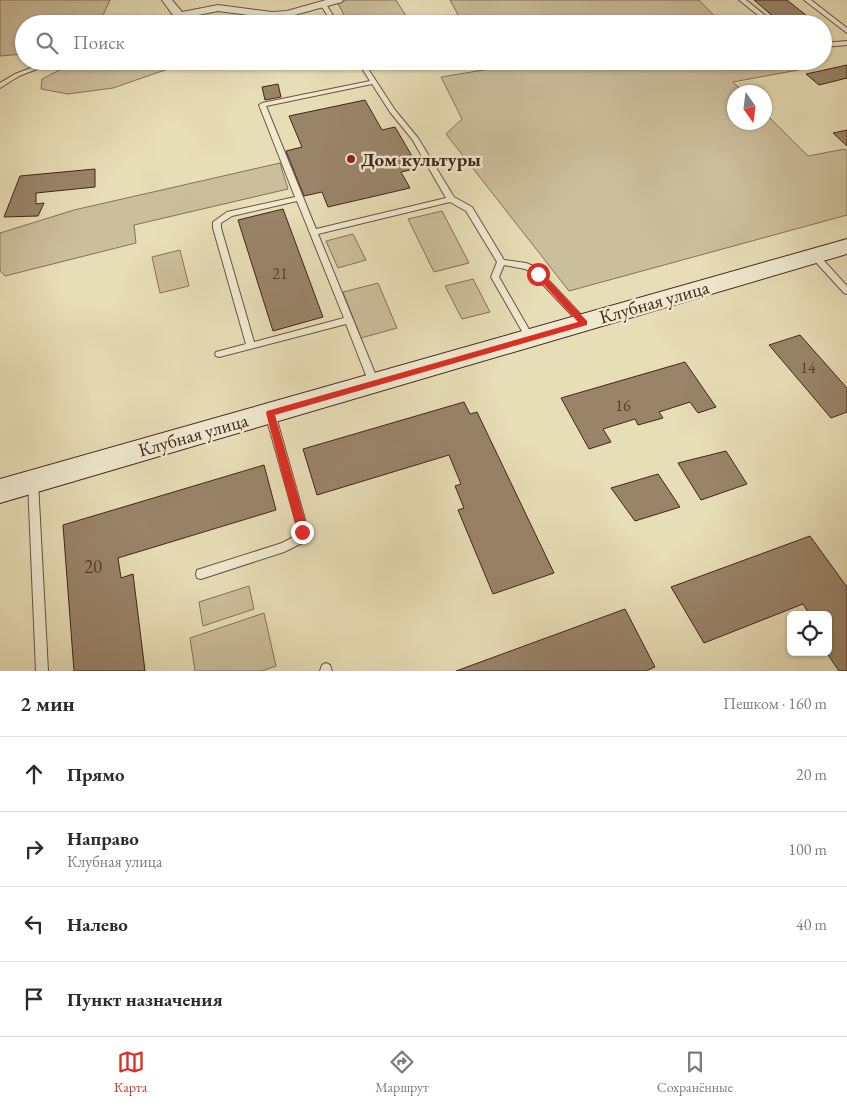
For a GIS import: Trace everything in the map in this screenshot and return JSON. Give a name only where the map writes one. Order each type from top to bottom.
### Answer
[{"type":"street","points":[[167,0],[178,15]]},
{"type":"street","points":[[184,15],[218,8],[272,15],[287,14],[338,0]]},
{"type":"street","name":"Клубная улица","points":[[0,491],[847,246]]},
{"type":"lane","points":[[742,0],[762,15]]},
{"type":"lane","points":[[807,0],[826,15]]},
{"type":"lane","points":[[324,4],[331,15]]},
{"type":"lane","points":[[832,19],[847,31]]},
{"type":"lane","points":[[832,44],[847,41]]},
{"type":"lane","points":[[0,86],[17,75],[31,70]]},
{"type":"lane","points":[[366,70],[392,110],[415,138],[451,200],[469,209],[501,262],[533,269],[584,323]]},
{"type":"lane","points":[[374,82],[262,104],[374,383]]},
{"type":"lane","points":[[251,346],[217,228],[217,222],[230,214],[300,198]]},
{"type":"lane","points":[[314,232],[451,200]]},
{"type":"lane","points":[[816,256],[847,291]]},
{"type":"lane","points":[[501,262],[495,276],[530,338]]},
{"type":"lane","points":[[219,354],[349,320]]},
{"type":"lane","points":[[201,574],[284,547],[298,540],[302,532],[270,413]]},
{"type":"lane","points":[[33,482],[42,671]]},
{"type":"shaded area","points":[[0,0],[110,0],[103,15],[15,15],[15,55],[0,56]]},
{"type":"shaded area","points":[[347,0],[396,0],[405,15],[344,15],[337,2]]},
{"type":"shaded area","points":[[450,0],[699,0],[713,15],[458,15]]},
{"type":"shaded area","points":[[60,70],[165,70],[113,88],[68,94],[41,89],[42,79]]},
{"type":"shaded area","points":[[483,70],[798,70],[733,82],[736,85],[727,85],[727,130],[772,130],[772,120],[808,156],[845,149],[847,151],[847,215],[569,291],[446,134],[462,119],[441,77]]},
{"type":"shaded area","points":[[280,163],[288,189],[134,225],[136,243],[5,276],[0,271],[0,233],[74,210]]},
{"type":"shaded area","points":[[442,211],[469,263],[434,272],[408,219]]},
{"type":"shaded area","points":[[353,234],[366,260],[338,268],[326,241]]},
{"type":"shaded area","points":[[180,250],[189,286],[160,293],[152,257]]},
{"type":"shaded area","points":[[473,279],[490,312],[462,319],[445,286]]},
{"type":"shaded area","points":[[378,283],[397,328],[361,338],[343,292]]},
{"type":"shaded area","points":[[249,586],[254,609],[203,626],[199,602]]},
{"type":"shaded area","points":[[264,613],[276,666],[262,671],[195,671],[190,638]]},
{"type":"building","points":[[754,0],[787,0],[806,15],[772,15]]},
{"type":"building","points":[[847,65],[847,78],[819,85],[806,74],[832,70],[832,68]]},
{"type":"building","points":[[278,84],[281,97],[265,100],[262,87]]},
{"type":"building","name":"Дом культуры","points":[[365,100],[382,130],[395,127],[419,168],[401,172],[410,188],[328,207],[322,192],[304,196],[286,151],[302,147],[289,116]]},
{"type":"building","points":[[847,130],[847,146],[833,133]]},
{"type":"building","points":[[95,169],[95,187],[36,193],[36,204],[44,203],[38,216],[4,217],[20,176]]},
{"type":"building","points":[[283,209],[323,317],[273,331],[238,220]]},
{"type":"building","points":[[800,335],[847,388],[847,412],[831,418],[769,345]]},
{"type":"building","points":[[685,362],[716,407],[698,413],[690,402],[659,412],[663,418],[638,425],[635,419],[603,429],[611,442],[589,449],[561,398]]},
{"type":"building","points":[[464,402],[470,414],[477,412],[554,573],[493,594],[458,510],[464,508],[455,486],[461,484],[449,455],[317,495],[303,449]]},
{"type":"building","points":[[726,451],[747,484],[701,500],[678,463]]},
{"type":"building","points":[[264,465],[276,510],[118,558],[121,578],[133,574],[145,671],[74,671],[63,525]]},
{"type":"building","points":[[658,474],[680,507],[635,521],[611,488]]},
{"type":"building","points":[[810,536],[847,587],[847,671],[839,671],[829,656],[832,656],[832,611],[807,611],[803,604],[704,643],[671,587]]},
{"type":"building","points":[[625,609],[655,667],[646,671],[456,671]]},
{"type":"place","name":"Дом культуры","points":[[351,159]]},
{"type":"route","points":[[302,532],[270,413],[584,323],[538,274]]}]
